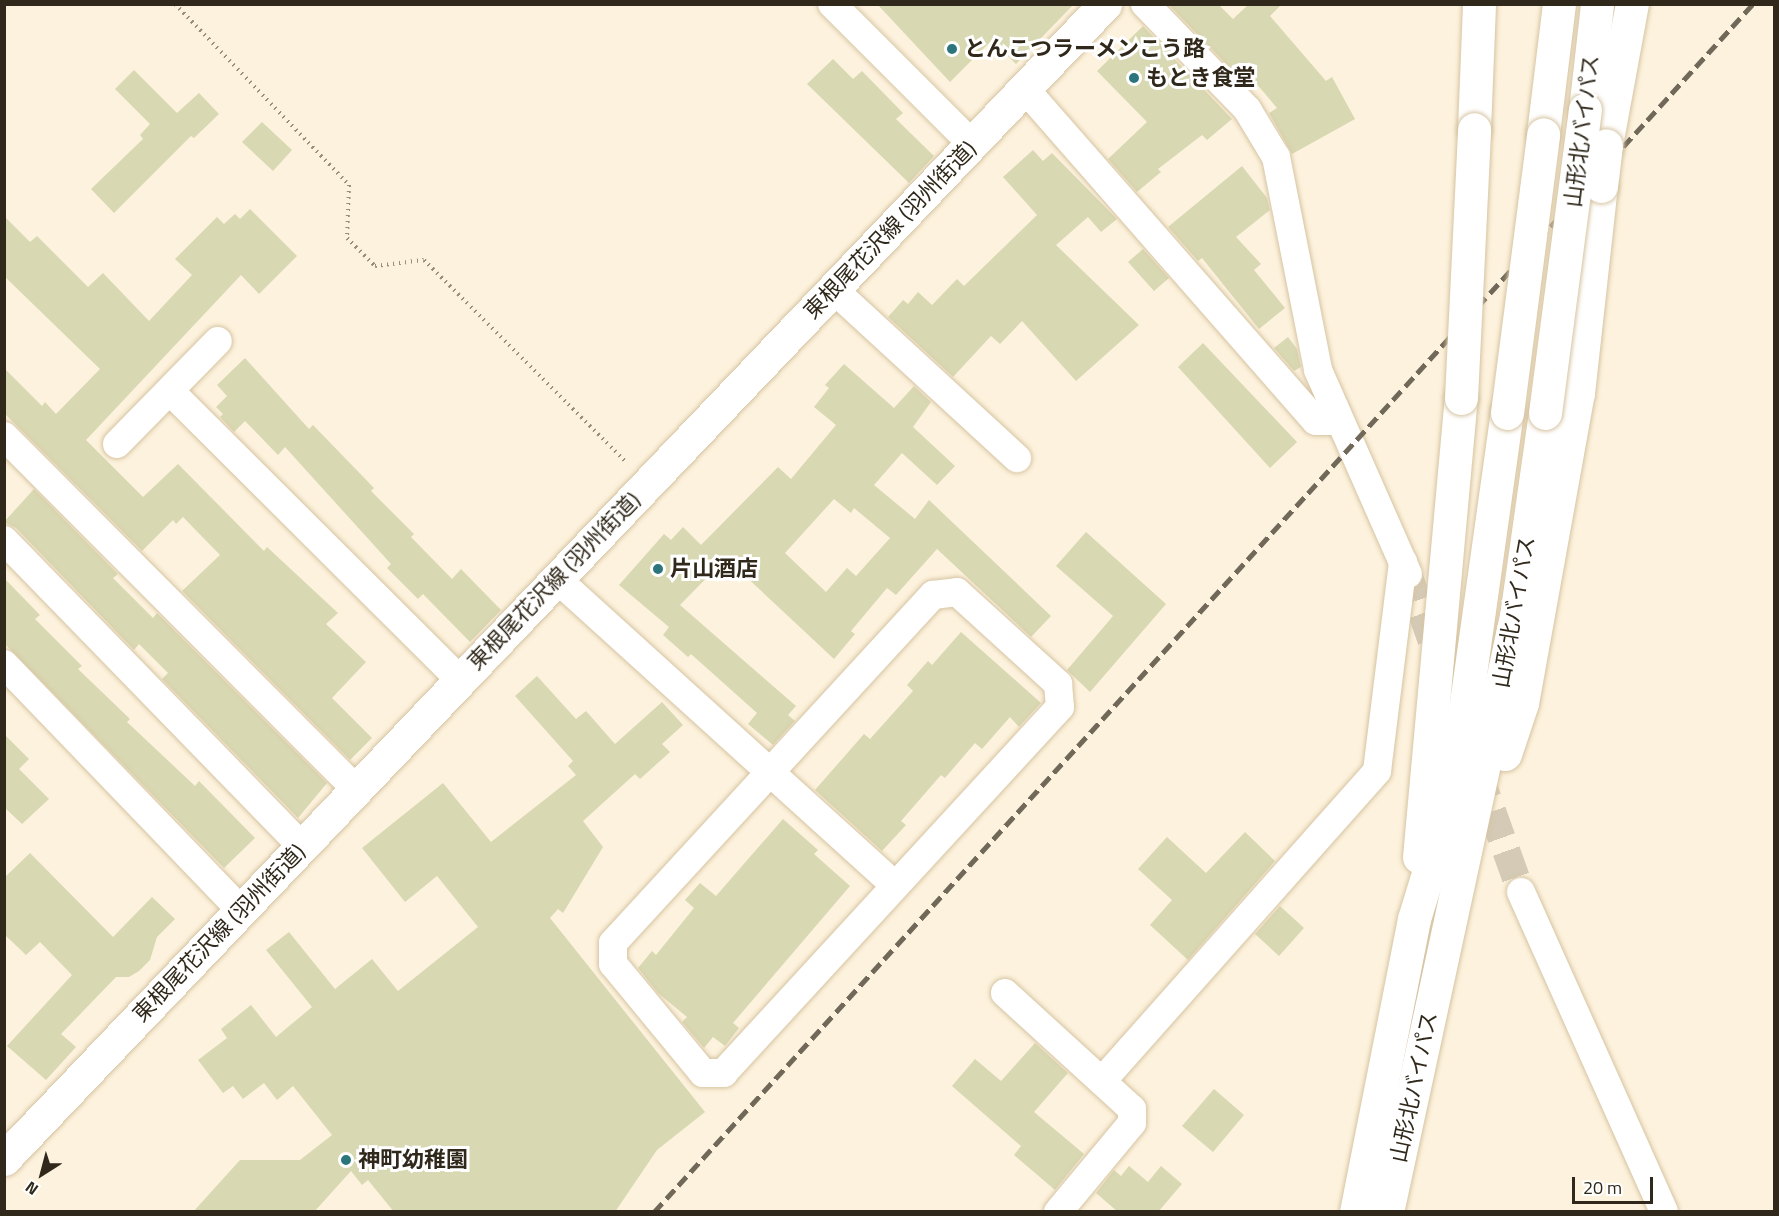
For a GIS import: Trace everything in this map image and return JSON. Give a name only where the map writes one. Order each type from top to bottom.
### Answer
[{"type":"main road","name":"東根尾花沢線 (羽州街道)","points":[[4,1159],[1105,4]]},
{"type":"main road","points":[[1414,919],[1433,675],[1461,399],[1479,4]]},
{"type":"main road","name":"山形北バイパス","points":[[1356,1212],[1414,919],[1454,788],[1507,413],[1559,4]]},
{"type":"main road","name":"山形北バイパス","points":[[1387,1212],[1516,616],[1598,4]]},
{"type":"main road","points":[[1449,926],[1522,703],[1578,393],[1606,145],[1632,4]]},
{"type":"lane","points":[[832,4],[972,144]]},
{"type":"lane","points":[[1102,1080],[1377,771],[1405,568],[1318,370],[1276,157],[1247,109],[1145,4]]},
{"type":"lane","points":[[1025,89],[1316,421],[1339,421]]},
{"type":"lane","points":[[834,289],[1017,458]]},
{"type":"lane","points":[[117,444],[218,341]]},
{"type":"lane","points":[[170,391],[460,680]]},
{"type":"lane","points":[[4,436],[356,789]]},
{"type":"lane","points":[[4,540],[302,846]]},
{"type":"lane","points":[[557,579],[894,885]]},
{"type":"lane","points":[[957,592],[1058,684],[1060,707],[894,885],[724,1074],[704,1073],[613,964],[614,943],[771,772],[933,595],[957,592]]},
{"type":"lane","points":[[4,664],[241,910]]},
{"type":"lane","points":[[1521,892],[1664,1212]]},
{"type":"lane","points":[[1005,993],[1132,1109],[1132,1123],[1058,1212]]},
{"type":"path","points":[[175,4],[349,184],[347,238],[375,266],[424,260],[647,483]]},
{"type":"building","points":[[877,4],[1074,4],[1016,64],[992,40],[950,82]]},
{"type":"building","points":[[1168,4],[1218,4],[1233,19],[1249,4],[1282,4],[1270,16],[1326,81],[1332,77],[1355,119],[1292,154],[1269,113],[1277,108],[1243,68],[1236,74]]},
{"type":"building","points":[[1143,26],[1232,119],[1207,140],[1202,135],[1158,169],[1161,172],[1137,192],[1108,159],[1147,122],[1097,71]]},
{"type":"building","points":[[833,59],[853,79],[862,71],[903,113],[896,119],[934,156],[909,183],[807,84]]},
{"type":"building","points":[[134,70],[177,113],[199,93],[219,114],[194,138],[191,136],[114,213],[91,189],[143,139],[140,135],[150,124],[115,89]]},
{"type":"building","points":[[262,122],[292,150],[273,171],[242,142]]},
{"type":"building","points":[[1033,150],[1043,161],[1052,153],[1117,219],[1101,232],[1088,217],[1056,245],[1139,325],[1076,381],[1022,321],[1000,344],[991,336],[953,377],[888,317],[903,300],[908,304],[918,292],[932,305],[957,279],[964,286],[1037,215],[1003,177]]},
{"type":"building","points":[[1242,166],[1267,198],[1270,210],[1236,237],[1261,264],[1254,270],[1285,308],[1259,329],[1202,258],[1198,261],[1168,227]]},
{"type":"building","points":[[250,209],[297,256],[259,294],[241,275],[86,440],[143,497],[178,464],[264,551],[267,547],[338,613],[326,624],[366,662],[332,698],[372,738],[350,760],[182,591],[220,555],[183,517],[176,524],[173,520],[142,551],[4,413],[4,368],[42,406],[45,402],[56,414],[100,369],[4,276],[4,216],[30,242],[37,236],[88,287],[103,273],[149,321],[192,275],[175,259],[217,217],[224,224],[235,214],[240,219]]},
{"type":"building","points":[[1143,249],[1169,278],[1154,291],[1128,262]]},
{"type":"building","points":[[1288,337],[1297,349],[1301,367],[1294,371],[1274,348]]},
{"type":"building","points":[[1203,343],[1297,442],[1270,468],[1178,367]]},
{"type":"building","points":[[245,358],[309,429],[313,425],[374,488],[371,491],[414,534],[411,537],[452,579],[461,569],[501,610],[470,642],[423,594],[418,599],[387,568],[391,564],[285,447],[278,455],[245,421],[234,432],[220,417],[223,414],[216,407],[227,396],[217,385]]},
{"type":"building","points":[[844,364],[894,408],[914,386],[931,402],[913,427],[955,466],[937,485],[902,453],[874,485],[915,519],[929,500],[1051,616],[1031,637],[937,549],[896,595],[887,588],[851,631],[855,634],[834,659],[726,558],[680,605],[796,706],[788,715],[795,721],[773,745],[748,724],[757,713],[691,654],[688,657],[663,635],[669,627],[619,585],[664,534],[671,540],[683,527],[701,545],[778,467],[791,479],[836,425],[814,407],[829,388],[825,385]],"holes":[[[834,499],[851,513],[854,508],[890,538],[856,576],[847,568],[826,592],[785,553]]]},
{"type":"building","points":[[34,489],[118,574],[113,578],[153,618],[157,613],[327,783],[298,818],[162,679],[168,673],[139,644],[134,650],[16,528],[4,522]]},
{"type":"building","points":[[1086,532],[1166,604],[1090,692],[1067,670],[1113,616],[1056,566]]},
{"type":"building","points":[[4,578],[40,615],[35,619],[82,666],[78,669],[130,719],[127,722],[195,786],[199,781],[255,838],[224,868],[4,643]]},
{"type":"building","points":[[961,632],[1041,703],[1019,727],[1010,717],[982,749],[975,743],[945,778],[941,775],[901,821],[906,825],[882,851],[815,790],[864,734],[870,739],[913,691],[907,685],[928,661],[932,665]]},
{"type":"building","points":[[537,676],[576,719],[586,711],[615,744],[662,702],[683,725],[662,744],[670,752],[640,779],[635,774],[583,821],[603,847],[563,913],[558,909],[550,918],[705,1112],[657,1150],[615,1212],[394,1212],[368,1180],[362,1185],[351,1171],[314,1212],[193,1212],[240,1160],[300,1160],[332,1135],[293,1086],[277,1100],[264,1083],[243,1099],[233,1086],[223,1093],[198,1060],[227,1038],[221,1029],[251,1005],[276,1037],[312,1007],[266,950],[289,932],[335,989],[372,959],[398,991],[478,927],[437,876],[405,902],[362,848],[443,783],[491,842],[576,775],[568,766],[573,761],[515,696]]},
{"type":"building","points":[[4,734],[29,759],[19,769],[49,799],[22,824],[4,807]]},
{"type":"building","points":[[783,819],[818,850],[814,854],[850,886],[733,1023],[739,1028],[725,1046],[713,1037],[704,1048],[682,1022],[687,1017],[658,993],[638,968],[652,951],[656,955],[694,908],[685,900],[700,883],[716,896]]},
{"type":"building","points":[[1245,832],[1275,861],[1188,960],[1150,925],[1172,900],[1138,869],[1167,837],[1206,873]]},
{"type":"building","points":[[30,853],[113,937],[152,897],[175,919],[157,937],[150,960],[129,977],[116,977],[61,1034],[76,1047],[46,1080],[7,1046],[72,975],[40,942],[26,955],[4,934],[4,878]]},
{"type":"building","points":[[1280,906],[1304,928],[1279,956],[1255,934]]},
{"type":"building","points":[[1035,1043],[1068,1073],[1034,1112],[1084,1154],[1055,1190],[1014,1155],[1021,1146],[952,1086],[975,1059],[1001,1081]]},
{"type":"building","points":[[1214,1089],[1244,1115],[1213,1152],[1182,1126]]},
{"type":"building","points":[[1129,1166],[1148,1182],[1161,1166],[1182,1184],[1158,1212],[1118,1212],[1096,1193],[1114,1170],[1121,1176]]},
{"type":"tunnel","points":[[1408,574],[1464,731]]},
{"type":"tunnel","points":[[1478,772],[1521,892]]},
{"type":"railway","points":[[654,1212],[1753,4]]},
{"type":"place","name":"とんこつラーメンこう路","points":[[952,49]]},
{"type":"place","name":"もとき食堂","points":[[1134,78]]},
{"type":"place","name":"片山酒店","points":[[658,569]]},
{"type":"place","name":"神町幼稚園","points":[[346,1160]]}]
